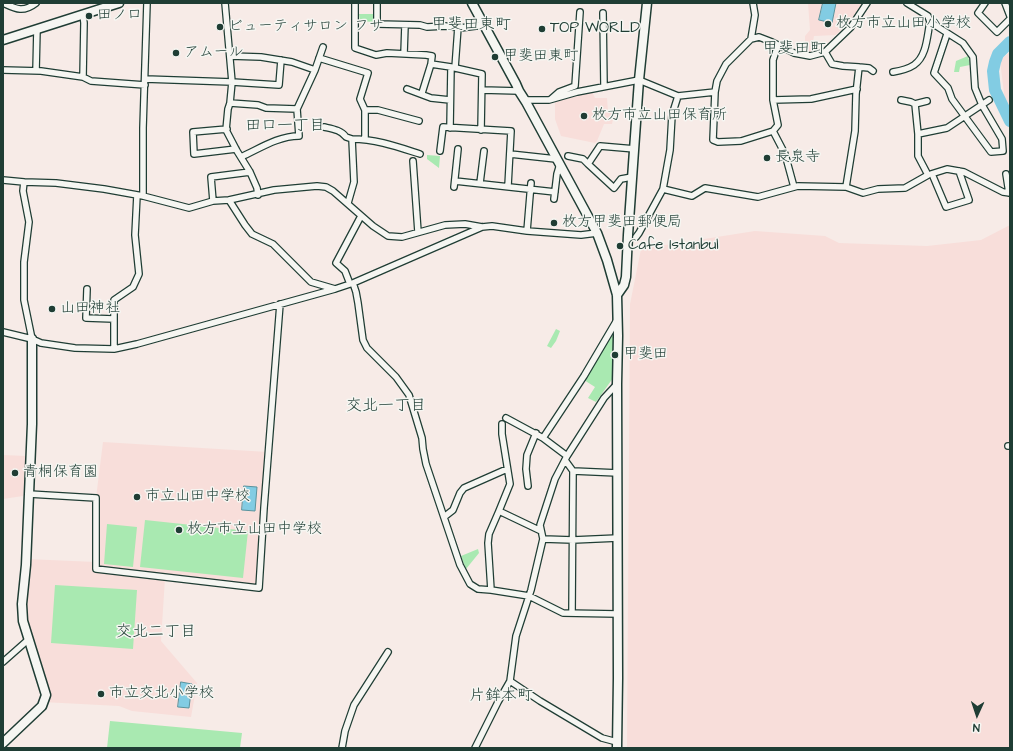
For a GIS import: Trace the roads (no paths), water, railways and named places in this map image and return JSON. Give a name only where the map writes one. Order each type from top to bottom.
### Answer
[{"type":"street","points":[[3,3],[16,9],[23,10],[36,3]]},
{"type":"street","points":[[3,40],[119,3]]},
{"type":"street","points":[[114,349],[114,300],[132,287],[139,274],[135,235],[140,196],[147,3]]},
{"type":"street","points":[[225,3],[232,82],[226,130],[250,172],[257,188],[258,195]]},
{"type":"street","points":[[355,3],[355,48],[376,54],[387,53],[432,56],[422,93]]},
{"type":"street","points":[[376,3],[377,24],[420,25],[427,27],[445,26],[458,28],[484,25]]},
{"type":"street","points":[[472,3],[597,233],[607,260],[617,295],[617,745],[602,738],[510,681]]},
{"type":"street","points":[[617,295],[624,285],[632,236],[632,177],[639,80],[647,3]]},
{"type":"street","points":[[751,39],[755,15],[753,3]]},
{"type":"street","points":[[778,45],[773,60],[773,100],[778,125],[773,131],[741,141],[718,142],[713,140],[715,92],[717,81],[726,64],[751,39],[759,37],[778,45],[794,53],[810,56],[825,52],[851,27],[867,3]]},
{"type":"street","points":[[893,72],[914,65],[924,54],[930,22],[928,16],[907,3]]},
{"type":"street","points":[[985,3],[978,13],[998,32],[1010,19]]},
{"type":"street","points":[[1005,3],[1010,16]]},
{"type":"street","points":[[549,100],[559,92],[575,86],[580,12]]},
{"type":"street","points":[[603,13],[604,86]]},
{"type":"street","points":[[83,14],[83,77]]},
{"type":"street","points":[[930,22],[963,43],[974,57],[975,88],[982,105],[1002,139],[1006,151],[990,152],[952,99],[948,88],[934,73],[947,34]]},
{"type":"street","points":[[404,25],[404,54]]},
{"type":"street","points":[[450,128],[450,100],[458,28]]},
{"type":"street","points":[[36,71],[38,29]]},
{"type":"street","points":[[241,157],[281,139],[298,136],[298,109],[315,70],[322,47]]},
{"type":"street","points":[[825,52],[832,64],[869,68],[873,71]]},
{"type":"street","points":[[230,56],[261,57],[281,60],[315,70]]},
{"type":"street","points":[[319,58],[368,73],[360,99],[365,110],[365,139]]},
{"type":"street","points":[[3,70],[36,71],[83,77],[91,81],[232,82],[279,85],[281,60]]},
{"type":"street","points":[[430,64],[453,67],[482,74],[481,130]]},
{"type":"street","points":[[846,188],[856,131],[859,67]]},
{"type":"street","points":[[525,100],[549,100],[604,86],[639,80],[678,96],[715,92]]},
{"type":"street","points":[[407,88],[431,98],[450,100]]},
{"type":"street","points":[[773,100],[812,99],[857,89]]},
{"type":"street","points":[[482,90],[519,91]]},
{"type":"street","points":[[632,236],[639,233],[664,189],[670,150],[672,115],[678,96]]},
{"type":"street","points":[[902,100],[915,104],[927,102]]},
{"type":"street","points":[[918,134],[947,128],[989,100]]},
{"type":"street","points":[[230,103],[258,105],[266,108],[298,109]]},
{"type":"street","points":[[915,104],[918,134],[918,156],[930,174],[946,207],[969,200],[959,171]]},
{"type":"street","points":[[365,110],[378,110],[393,117],[419,121]]},
{"type":"street","points":[[324,127],[335,129],[346,137],[352,139],[376,141],[420,154]]},
{"type":"street","points":[[440,151],[442,127],[511,132],[508,186]]},
{"type":"street","points":[[227,129],[193,132],[194,154],[236,149]]},
{"type":"street","points":[[773,131],[785,154],[794,187]]},
{"type":"street","points":[[348,203],[354,182],[352,139]]},
{"type":"street","points":[[588,164],[600,146],[635,149]]},
{"type":"street","points":[[454,187],[458,149]]},
{"type":"street","points":[[480,183],[484,151]]},
{"type":"street","points":[[510,154],[558,161]]},
{"type":"street","points":[[568,156],[583,159],[614,188],[621,179],[632,177]]},
{"type":"street","points":[[413,161],[418,232]]},
{"type":"street","points":[[554,199],[558,161]]},
{"type":"street","points":[[664,189],[692,196],[704,188],[758,197],[798,186],[846,188],[863,193],[878,189],[905,188],[930,174],[947,169],[964,172],[1003,192],[1010,193],[1006,174]]},
{"type":"street","points":[[213,201],[211,177],[250,172]]},
{"type":"street","points":[[3,180],[56,183],[104,189],[189,208],[213,201],[258,195],[274,190],[317,186],[326,187],[333,191],[373,226],[388,236],[402,237],[445,225],[465,224],[482,227],[492,226],[527,231],[581,235],[597,233]]},
{"type":"street","points":[[454,181],[508,186],[531,186],[555,192]]},
{"type":"street","points":[[5,738],[42,706],[46,695],[23,621],[22,604],[26,566],[32,424],[32,339],[24,300],[24,262],[29,222],[23,191],[24,182]]},
{"type":"street","points":[[527,231],[531,186]]},
{"type":"street","points":[[229,200],[252,234],[273,244],[311,282],[335,289]]},
{"type":"street","points":[[361,216],[336,263],[345,271],[356,292],[363,340],[367,348],[396,377],[409,395],[422,438],[426,464],[460,564],[470,584],[478,589],[529,596],[563,613],[618,614]]},
{"type":"street","points":[[3,332],[32,339],[41,343],[75,348],[114,349],[145,342],[335,289],[482,227]]},
{"type":"street","points":[[87,289],[86,318],[114,319]]},
{"type":"street","points":[[29,494],[96,498],[96,569],[259,588],[280,304]]},
{"type":"street","points":[[543,438],[584,376],[617,320]]},
{"type":"street","points":[[475,748],[510,681],[516,636],[529,596],[543,539],[540,525],[555,479],[566,458],[604,398],[617,384]]},
{"type":"street","points":[[506,418],[543,438],[566,458],[573,471],[572,613]]},
{"type":"street","points":[[491,590],[488,543],[489,534],[510,484],[502,434],[502,424]]},
{"type":"street","points":[[528,486],[526,469],[527,455],[536,433]]},
{"type":"street","points":[[444,517],[453,510],[460,493],[464,488],[507,469]]},
{"type":"street","points":[[573,471],[618,473]]},
{"type":"street","points":[[499,511],[541,531]]},
{"type":"street","points":[[543,539],[573,540],[618,538]]},
{"type":"street","points":[[3,662],[29,639]]},
{"type":"street","points":[[342,748],[345,731],[354,705],[388,652]]},
{"type":"water","points":[[823,3],[836,3],[832,23],[819,20]]},
{"type":"water","points":[[244,486],[257,487],[255,511],[242,510]]},
{"type":"water","points":[[181,682],[192,684],[189,708],[178,707]]},
{"type":"waterway","points":[[1010,42],[998,54],[993,71],[995,90],[1010,121]]},
{"type":"place","name":"田ノ口","points":[[89,16]]},
{"type":"place","name":"枚方市立山田小学校","points":[[828,24]]},
{"type":"place","name":"ビューティサロン フサ","points":[[220,27]]},
{"type":"place","name":"TOP WORLD","points":[[542,29]]},
{"type":"place","name":"アムール","points":[[176,53]]},
{"type":"place","name":"甲斐田東町","points":[[495,57]]},
{"type":"place","name":"枚方市立山田保育所","points":[[584,116]]},
{"type":"place","name":"長泉寺","points":[[767,158]]},
{"type":"place","name":"枚方甲斐田郵便局","points":[[554,223]]},
{"type":"place","name":"Cafe Istanbul","points":[[620,246]]},
{"type":"place","name":"山田神社","points":[[52,309]]},
{"type":"place","name":"甲斐田","points":[[615,355]]},
{"type":"place","name":"青桐保育園","points":[[15,473]]},
{"type":"place","name":"市立山田中学校","points":[[137,497]]},
{"type":"place","name":"枚方市立山田中学校","points":[[179,530]]},
{"type":"place","name":"市立交北小学校","points":[[101,694]]},
{"type":"district","name":"甲斐田東町","points":[[471,26]]},
{"type":"district","name":"甲斐田町","points":[[794,50]]},
{"type":"district","name":"田口一丁目","points":[[285,127]]},
{"type":"district","name":"交北一丁目","points":[[386,407]]},
{"type":"district","name":"交北二丁目","points":[[156,633]]},
{"type":"district","name":"片鉾本町","points":[[501,697]]}]
